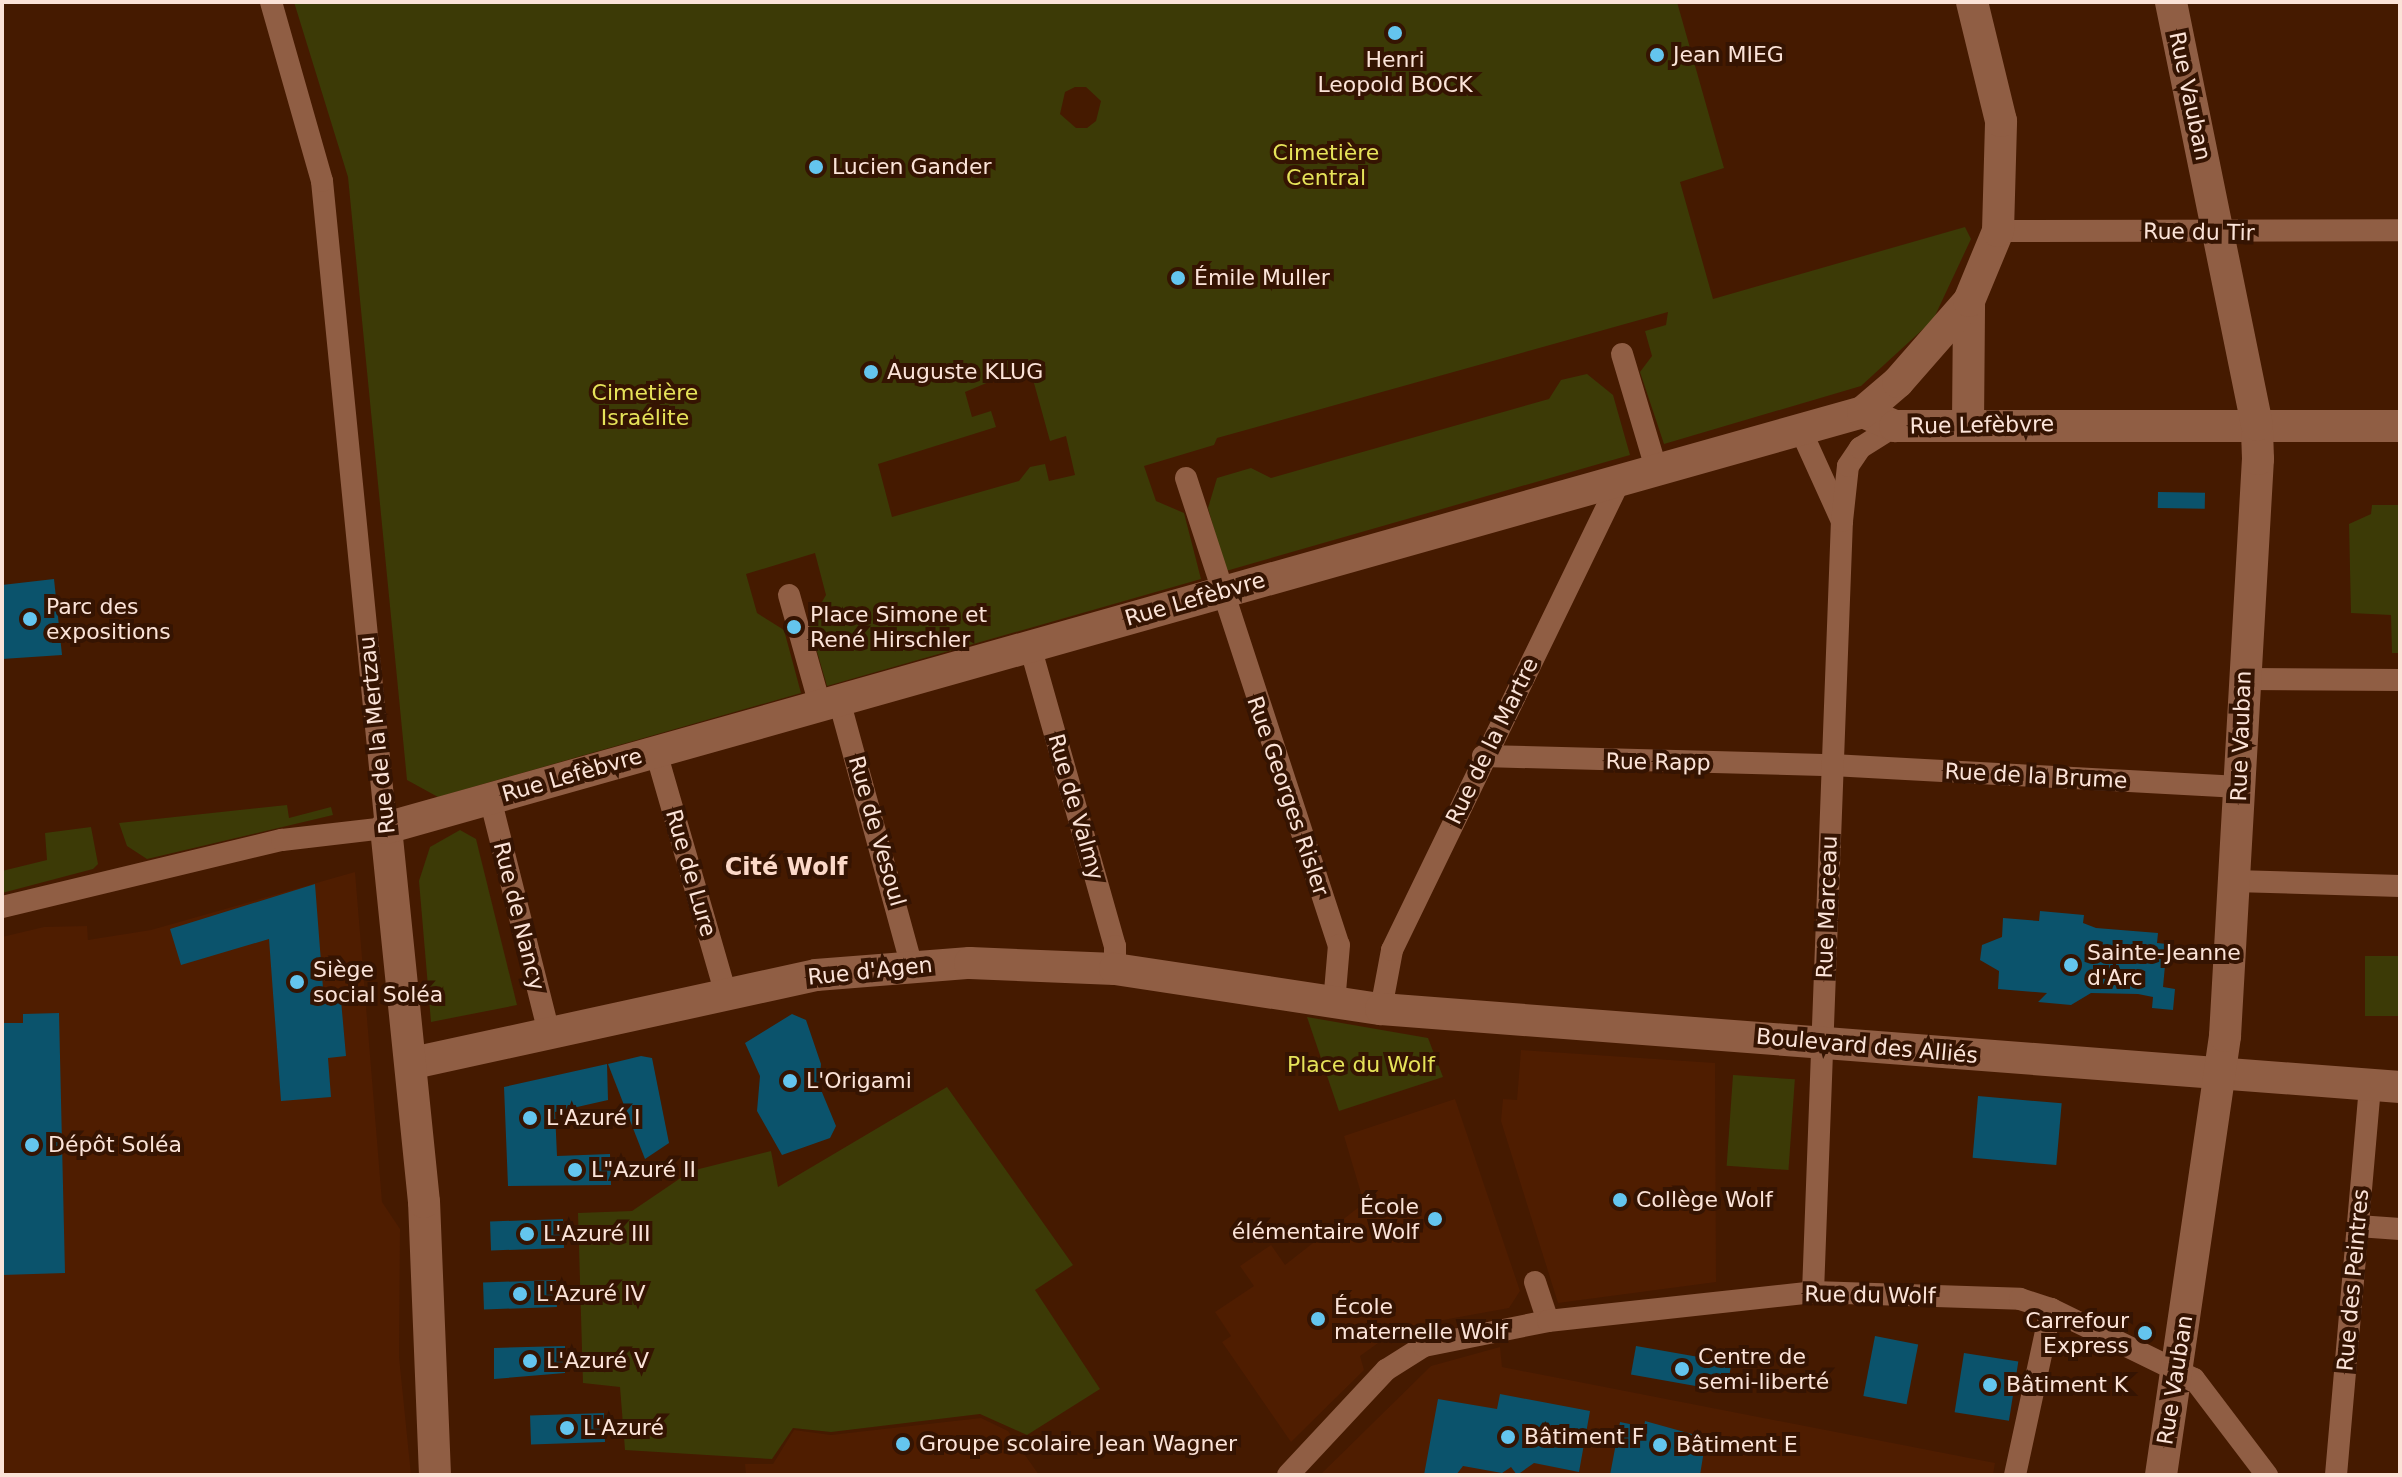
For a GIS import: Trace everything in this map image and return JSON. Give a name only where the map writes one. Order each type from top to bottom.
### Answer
[{"type":"main road","points":[[1863,412],[1898,382],[1969,301],[1998,231],[2004,177],[2001,121],[1972,2]]},
{"type":"main road","name":"Rue Vauban","points":[[2161,1475],[2219,1075],[2234,881],[2257,425],[2171,2]]},
{"type":"main road","points":[[1968,424],[1969,301]]},
{"type":"main road","name":"Rue Lefèbvre","points":[[386,828],[1656,468],[1802,433],[1863,412],[1895,426],[2400,426]]},
{"type":"main road","name":"Rue de la Mertzau","points":[[386,828],[413,1063],[435,1475]]},
{"type":"main road","name":"Rue d'Agen","points":[[413,1063],[726,995],[911,963],[1115,969],[1334,1003]]},
{"type":"main road","name":"Boulevard des Alliés","points":[[1334,1003],[2385,1086]]},
{"type":"street","name":"Rue de la Mertzau","points":[[271,2],[322,181],[386,828]]},
{"type":"street","name":"Rue du Tir","points":[[1998,231],[2219,234],[2400,230]]},
{"type":"street","points":[[1622,354],[1656,468]]},
{"type":"street","name":"Rue Marceau","points":[[1813,1292],[1842,521],[1848,466],[1860,448],[1895,426]]},
{"type":"street","name":"Rue Marceau","points":[[1802,433],[1842,521]]},
{"type":"street","name":"Rue Georges Risler","points":[[1186,478],[1219,592],[1339,945],[1334,1003]]},
{"type":"street","name":"Rue de la Martre","points":[[1381,1009],[1392,950],[1483,756],[1621,478]]},
{"type":"street","name":"Rue de Vesoul","points":[[789,595],[829,702],[911,963]]},
{"type":"street","name":"Rue de Valmy","points":[[1030,646],[1115,946],[1115,969]]},
{"type":"street","points":[[2243,679],[2400,680]]},
{"type":"street","name":"Rue de Lure","points":[[656,752],[726,995]]},
{"type":"street","name":"Rue Rapp","points":[[1483,756],[1832,765]]},
{"type":"street","name":"Rue de la Brume","points":[[1832,765],[2239,787]]},
{"type":"street","name":"Rue de Nancy","points":[[490,798],[549,1033]]},
{"type":"street","name":"Rue Lefèbvre","points":[[2,907],[282,840],[386,828]]},
{"type":"street","points":[[2234,881],[2400,886]]},
{"type":"street","name":"Rue des Peintres","points":[[2336,1475],[2358,1226],[2385,1086]]},
{"type":"street","points":[[2358,1226],[2400,1229]]},
{"type":"street","points":[[1535,1282],[1548,1321]]},
{"type":"street","name":"Rue du Wolf","points":[[1288,1475],[1408,1352],[1548,1321],[1813,1292],[2020,1299],[2051,1309],[2194,1379],[2267,1475]]},
{"type":"street","points":[[2015,1475],[2051,1309]]},
{"type":"shaded area","points":[[355,872],[382,1202],[400,1229],[399,1357],[411,1475],[2,1475],[2,937],[44,927],[87,926],[88,940],[151,930]]},
{"type":"shaded area","name":"Collège Wolf","points":[[1521,1050],[1715,1063],[1716,1282],[1558,1303],[1501,1121],[1503,1099],[1517,1100]]},
{"type":"shaded area","points":[[1455,1099],[1520,1291],[1509,1308],[1399,1328],[1360,1356],[1364,1370],[1291,1442],[1222,1342],[1231,1336],[1215,1312],[1254,1286],[1240,1266],[1271,1245],[1285,1265],[1364,1203],[1344,1136]]},
{"type":"shaded area","points":[[1500,1347],[1502,1367],[1995,1463],[1993,1475],[1320,1475],[1431,1366]]},
{"type":"shaded area","name":"Groupe scolaire Jean Wagner","points":[[981,1418],[1008,1431],[1039,1475],[746,1475],[745,1464],[773,1464],[794,1430],[831,1435]]},
{"type":"green space","points":[[294,2],[1677,2],[1724,168],[1680,182],[1713,299],[1965,227],[1971,239],[1933,320],[1861,386],[1664,444],[1640,372],[1652,356],[1645,331],[1666,325],[1668,312],[1217,438],[1214,445],[1144,466],[1156,501],[1184,513],[1201,579],[827,686],[809,624],[826,595],[815,553],[746,574],[757,613],[784,630],[801,693],[438,797],[407,780],[348,177]],"holes":[[[1075,87],[1086,87],[1101,101],[1096,121],[1087,128],[1076,128],[1060,114],[1065,92]],[[1029,365],[1050,441],[1066,436],[1075,475],[1049,481],[1045,464],[1030,467],[1019,481],[892,517],[878,464],[996,427],[991,411],[972,417],[965,392]]]},
{"type":"green space","points":[[1587,374],[1613,395],[1630,455],[1226,571],[1208,508],[1217,478],[1251,468],[1271,478],[1549,399],[1561,380]]},
{"type":"green space","points":[[2372,505],[2400,505],[2400,653],[2392,653],[2391,615],[2351,613],[2349,524],[2371,514]]},
{"type":"green space","points":[[287,805],[289,818],[331,807],[333,815],[147,859],[127,846],[119,823]]},
{"type":"green space","points":[[91,827],[98,864],[93,869],[2,893],[2,871],[47,860],[45,833]]},
{"type":"green space","points":[[460,830],[476,839],[517,1005],[431,1022],[419,881],[430,847]]},
{"type":"green space","points":[[2365,956],[2400,956],[2400,1016],[2365,1016]]},
{"type":"green space","name":"Place du Wolf","points":[[1307,1017],[1428,1038],[1443,1077],[1339,1111]]},
{"type":"green space","points":[[1733,1075],[1795,1079],[1789,1170],[1727,1166]]},
{"type":"green space","points":[[947,1087],[1073,1265],[1035,1290],[1100,1389],[1027,1435],[980,1414],[831,1432],[793,1428],[772,1459],[625,1450],[620,1387],[583,1383],[578,1213],[632,1211],[691,1171],[771,1151],[778,1187]]},
{"type":"building","points":[[2158,492],[2205,493],[2205,509],[2158,508]]},
{"type":"building","name":"Parc des expositions","points":[[54,579],[62,655],[2,659],[2,585]]},
{"type":"building","name":"Siège social Soléa","points":[[315,884],[324,1001],[341,1000],[346,1056],[328,1058],[331,1097],[281,1101],[269,939],[181,965],[170,929]]},
{"type":"building","name":"Sainte-Jeanne d'Arc","points":[[2040,911],[2084,915],[2083,923],[2096,928],[2158,933],[2157,943],[2167,944],[2163,987],[2175,989],[2173,1010],[2152,1008],[2153,997],[2138,994],[2091,993],[2071,1005],[2038,1002],[2047,993],[1998,989],[1999,971],[1980,960],[1982,945],[2002,937],[2003,918],[2039,921]]},
{"type":"building","name":"Dépôt Soléa","points":[[59,1013],[65,1273],[2,1275],[2,1023],[23,1023],[23,1014]]},
{"type":"building","name":"L'Origami","points":[[792,1014],[806,1020],[821,1064],[819,1085],[836,1126],[830,1138],[782,1155],[757,1111],[760,1076],[745,1043]]},
{"type":"building","points":[[641,1056],[652,1058],[669,1143],[645,1159],[608,1064]]},
{"type":"building","name":"L'Azuré I","points":[[607,1064],[608,1100],[555,1112],[557,1156],[610,1154],[611,1185],[508,1186],[504,1087]]},
{"type":"building","points":[[1978,1096],[2062,1103],[2056,1165],[1973,1158]]},
{"type":"building","name":"L'Azuré III","points":[[563,1219],[564,1248],[491,1251],[490,1222]]},
{"type":"building","name":"L'Azuré IV","points":[[556,1280],[557,1307],[484,1310],[483,1283]]},
{"type":"building","points":[[1875,1336],[1918,1344],[1907,1404],[1863,1396]]},
{"type":"building","name":"L'Azuré V","points":[[565,1346],[565,1373],[494,1379],[494,1348]]},
{"type":"building","name":"Centre de semi-liberté","points":[[1636,1346],[1732,1363],[1726,1391],[1631,1375]]},
{"type":"building","name":"Bâtiment K","points":[[1964,1353],[2018,1362],[2009,1421],[1955,1412]]},
{"type":"building","name":"Bâtiment F","points":[[1500,1394],[1590,1411],[1579,1472],[1534,1463],[1517,1475],[1511,1467],[1502,1473],[1463,1466],[1456,1475],[1424,1475],[1438,1399],[1497,1409]]},
{"type":"building","name":"L'Azuré","points":[[604,1413],[605,1442],[531,1445],[530,1416]]},
{"type":"building","name":"Bâtiment E","points":[[1645,1421],[1706,1438],[1700,1475],[1610,1475],[1620,1422],[1644,1427]]},
{"type":"place","name":"Henri Leopold BOCK","points":[[1395,33]]},
{"type":"place","name":"Jean MIEG","points":[[1657,55]]},
{"type":"place","name":"Lucien Gander","points":[[816,167]]},
{"type":"place","name":"Émile Muller","points":[[1178,278]]},
{"type":"place","name":"Auguste KLUG","points":[[871,372]]},
{"type":"place","name":"Parc des expositions","points":[[30,619]]},
{"type":"place","name":"Place Simone et René Hirschler","points":[[794,627]]},
{"type":"place","name":"Sainte-Jeanne d'Arc","points":[[2071,965]]},
{"type":"place","name":"Siège social Soléa","points":[[297,982]]},
{"type":"place","name":"L'Origami","points":[[790,1081]]},
{"type":"place","name":"L'Azuré I","points":[[530,1118]]},
{"type":"place","name":"Dépôt Soléa","points":[[32,1145]]},
{"type":"place","name":"L\"Azuré II","points":[[575,1170]]},
{"type":"place","name":"Collège Wolf","points":[[1620,1200]]},
{"type":"place","name":"École élémentaire Wolf","points":[[1435,1219]]},
{"type":"place","name":"L'Azuré III","points":[[527,1234]]},
{"type":"place","name":"L'Azuré IV","points":[[520,1294]]},
{"type":"place","name":"École maternelle Wolf","points":[[1318,1319]]},
{"type":"place","name":"Carrefour Express","points":[[2145,1333]]},
{"type":"place","name":"L'Azuré V","points":[[530,1361]]},
{"type":"place","name":"Centre de semi-liberté","points":[[1682,1369]]},
{"type":"place","name":"Bâtiment K","points":[[1990,1385]]},
{"type":"place","name":"L'Azuré","points":[[567,1428]]},
{"type":"place","name":"Bâtiment F","points":[[1508,1437]]},
{"type":"place","name":"Groupe scolaire Jean Wagner","points":[[903,1444]]},
{"type":"place","name":"Bâtiment E","points":[[1660,1445]]},
{"type":"district","name":"Cité Wolf","points":[[786,868]]},
{"type":"park label","name":"Cimetière Central","points":[[1326,164]]},
{"type":"park label","name":"Cimetière Israélite","points":[[645,404]]}]
